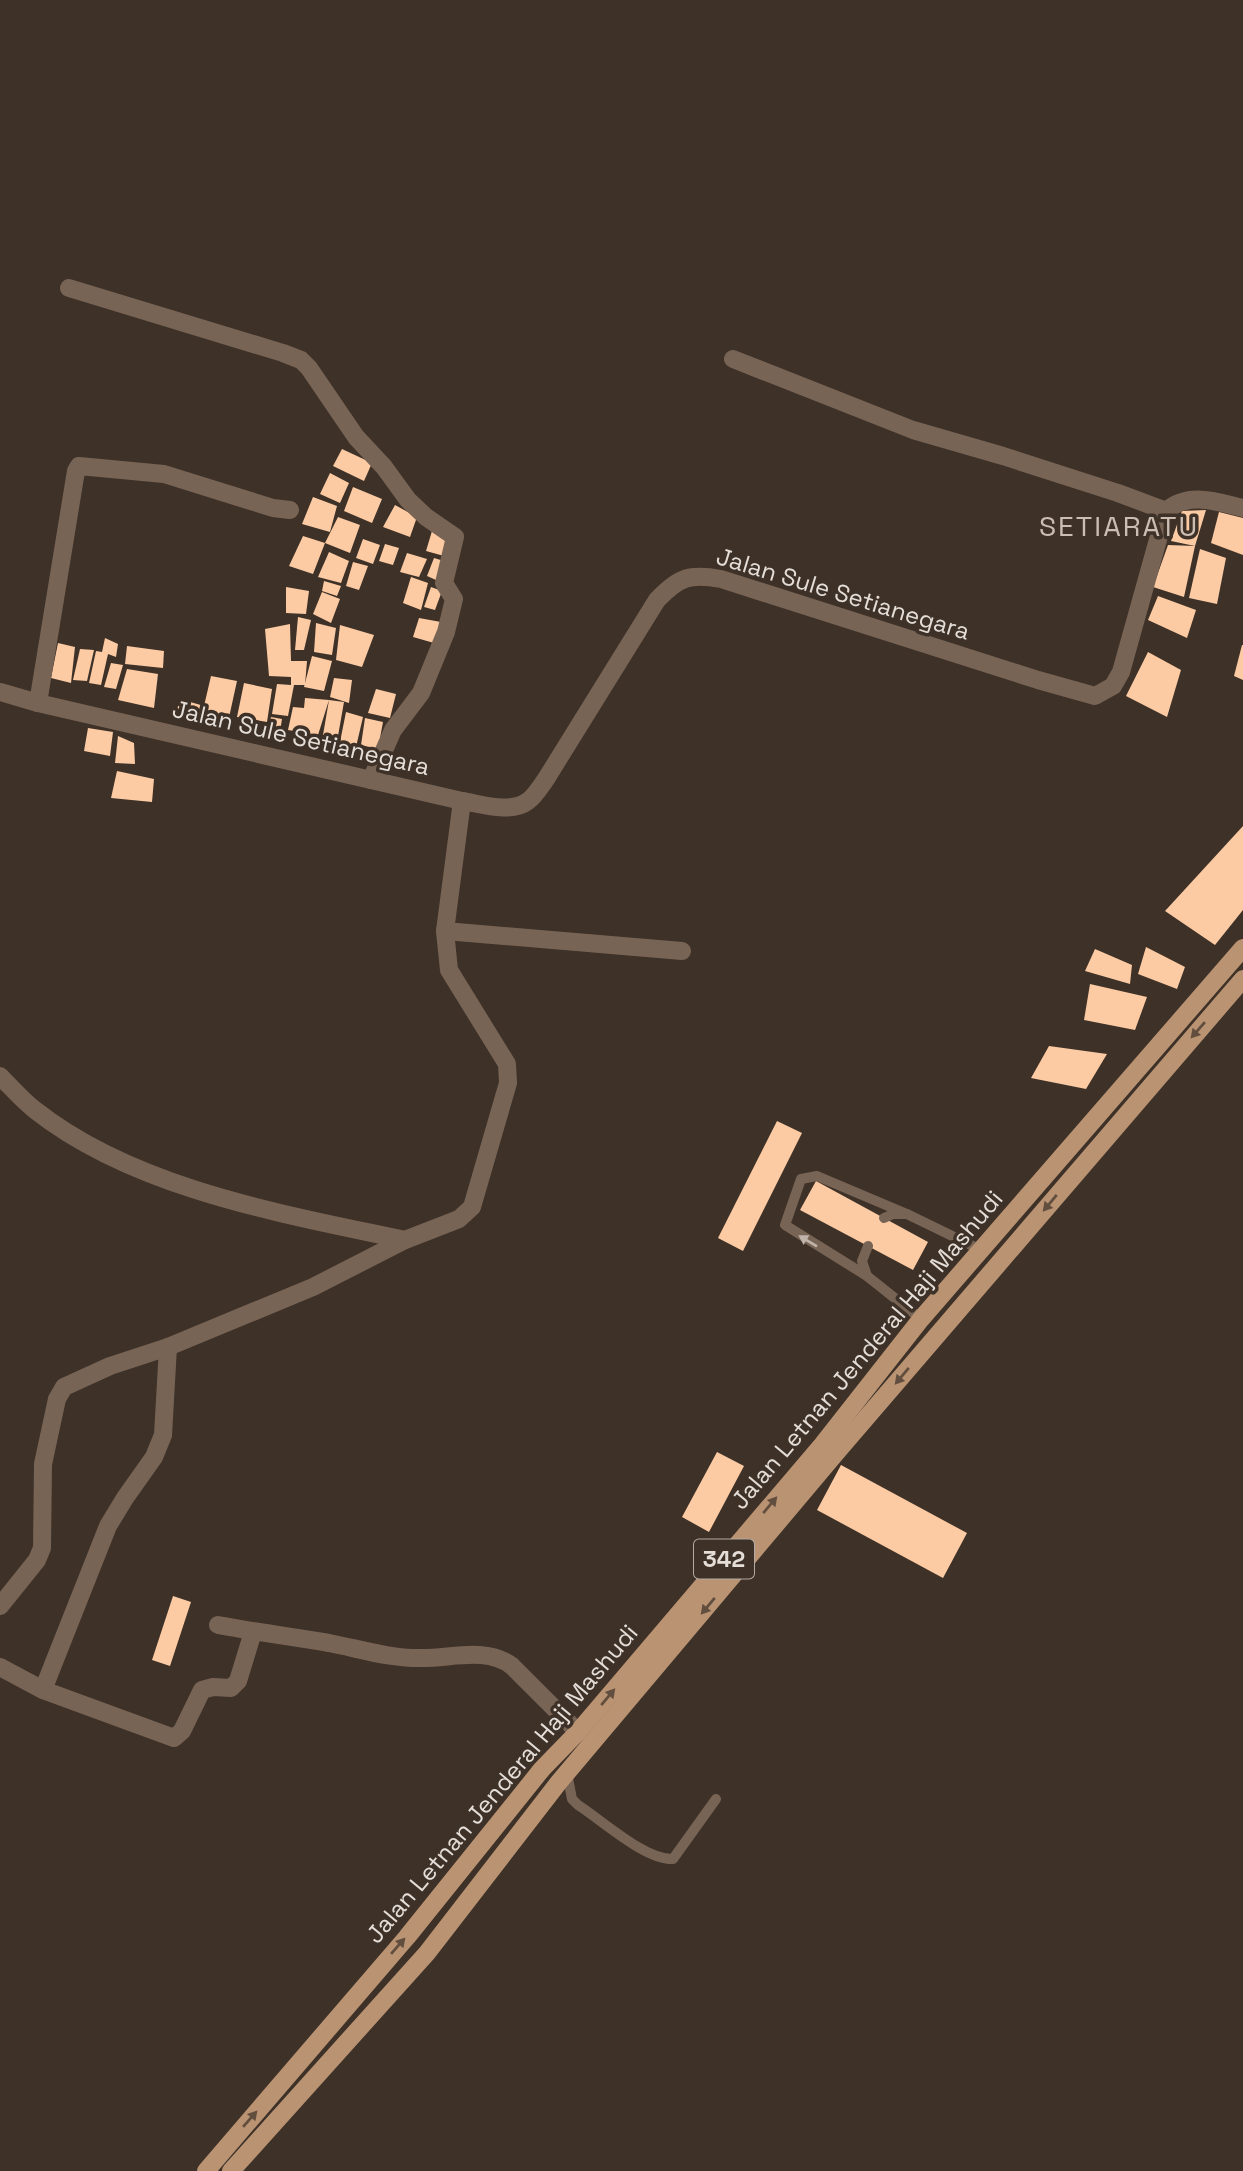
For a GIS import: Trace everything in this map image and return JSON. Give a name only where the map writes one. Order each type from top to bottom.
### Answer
[{"type":"main road","name":"Jalan Letnan Jenderal Haji Mashudi","points":[[206,2171],[407,1937],[542,1769],[578,1732],[821,1445],[921,1319],[1243,948]]},
{"type":"main road","name":"Jalan Letnan Jenderal Haji Mashudi","points":[[231,2171],[427,1953],[563,1778],[845,1442],[1243,979]]},
{"type":"main road","points":[[542,1769],[563,1778]]},
{"type":"street","points":[[69,288],[301,360],[355,437],[384,467],[408,500],[426,517],[454,536],[455,542],[444,583],[454,599],[446,632],[421,692],[393,730],[371,780]]},
{"type":"street","points":[[733,359],[913,430],[1014,459],[1166,511],[1181,501],[1196,499],[1243,508]]},
{"type":"street","points":[[38,703],[76,471],[79,466],[164,474],[273,508],[290,510]]},
{"type":"street","name":"Jalan Sule Setianegara","points":[[0,692],[462,801],[493,806],[518,806],[532,798],[546,779],[657,600],[679,581],[695,576],[721,579],[1089,695],[1103,693],[1113,686],[1121,673],[1166,511]]},
{"type":"street","points":[[0,1606],[30,1571],[42,1548],[43,1464],[60,1391],[73,1382],[110,1366],[168,1347],[313,1287],[405,1240],[458,1219],[472,1207],[509,1083],[507,1064],[449,970],[445,931],[462,801]]},
{"type":"street","points":[[445,931],[682,951]]},
{"type":"street","points":[[0,1076],[34,1110],[90,1146],[158,1178],[283,1214],[405,1240]]},
{"type":"street","points":[[43,1690],[108,1526],[160,1444],[163,1435],[168,1347]]},
{"type":"street","points":[[218,1625],[330,1643],[392,1657],[484,1654],[499,1658],[512,1666],[578,1732]]},
{"type":"street","points":[[0,1667],[43,1690],[166,1737],[176,1738],[202,1690],[213,1687],[231,1688],[238,1681],[253,1632]]},
{"type":"lane","points":[[921,1319],[867,1276],[785,1225],[801,1179],[817,1176],[907,1214],[981,1250]]},
{"type":"lane","points":[[884,1218],[893,1214],[907,1214]]},
{"type":"lane","points":[[867,1276],[862,1261],[868,1246]]},
{"type":"lane","points":[[563,1778],[572,1799],[578,1805],[632,1843],[663,1860],[673,1859],[716,1799]]},
{"type":"building","points":[[342,449],[372,463],[364,481],[333,466]]},
{"type":"building","points":[[330,473],[349,483],[340,503],[320,494]]},
{"type":"building","points":[[353,487],[382,499],[372,523],[344,511]]},
{"type":"building","points":[[313,497],[337,506],[330,532],[302,524]]},
{"type":"building","points":[[395,505],[417,517],[410,537],[383,527]]},
{"type":"building","points":[[1206,510],[1195,546],[1171,541],[1182,511]]},
{"type":"building","points":[[1219,512],[1243,518],[1243,555],[1211,543]]},
{"type":"building","points":[[338,517],[360,525],[350,553],[325,543]]},
{"type":"building","points":[[432,531],[449,536],[444,556],[426,551]]},
{"type":"building","points":[[303,536],[325,543],[313,574],[289,566]]},
{"type":"building","points":[[363,539],[380,545],[373,564],[356,558]]},
{"type":"building","points":[[385,544],[399,548],[393,565],[379,561]]},
{"type":"building","points":[[1168,545],[1195,546],[1184,597],[1153,587]]},
{"type":"building","points":[[1200,549],[1226,558],[1217,604],[1189,598]]},
{"type":"building","points":[[329,552],[349,561],[341,583],[318,577]]},
{"type":"building","points":[[407,553],[427,559],[419,577],[400,572]]},
{"type":"building","points":[[434,558],[444,561],[436,580],[427,576]]},
{"type":"building","points":[[353,562],[368,566],[359,590],[346,586]]},
{"type":"building","points":[[411,577],[428,583],[421,610],[403,603]]},
{"type":"building","points":[[324,581],[341,586],[337,596],[322,591]]},
{"type":"building","points":[[286,587],[309,591],[306,614],[286,613]]},
{"type":"building","points":[[431,587],[442,591],[435,610],[424,607]]},
{"type":"building","points":[[322,592],[340,599],[331,623],[313,614]]},
{"type":"building","points":[[1158,596],[1196,610],[1187,638],[1148,620]]},
{"type":"building","points":[[298,617],[311,620],[304,650],[295,650]]},
{"type":"building","points":[[419,618],[441,622],[434,643],[413,637]]},
{"type":"building","points":[[316,623],[336,628],[332,655],[314,652]]},
{"type":"building","points":[[290,624],[291,661],[307,661],[305,685],[294,685],[288,716],[272,714],[277,684],[291,685],[291,677],[269,676],[265,629]]},
{"type":"building","points":[[340,625],[374,635],[362,667],[336,660]]},
{"type":"building","points":[[105,638],[118,644],[116,657],[108,654],[101,685],[89,683],[96,651],[102,652]]},
{"type":"building","points":[[58,643],[75,647],[71,683],[51,678]]},
{"type":"building","points":[[1243,645],[1243,680],[1234,676]]},
{"type":"building","points":[[127,646],[164,651],[163,668],[125,664]]},
{"type":"building","points":[[80,649],[94,650],[87,681],[73,680]]},
{"type":"building","points":[[1148,652],[1181,670],[1167,717],[1126,696]]},
{"type":"building","points":[[312,656],[332,661],[324,691],[304,687]]},
{"type":"building","points":[[111,663],[123,665],[116,689],[104,687]]},
{"type":"building","points":[[127,669],[158,674],[154,708],[118,700]]},
{"type":"building","points":[[211,676],[237,681],[228,722],[206,717],[204,724],[175,717],[180,699],[204,706]]},
{"type":"building","points":[[334,678],[352,680],[349,703],[330,697]]},
{"type":"building","points":[[244,683],[272,689],[267,722],[237,717]]},
{"type":"building","points":[[376,689],[396,694],[390,718],[368,713]]},
{"type":"building","points":[[305,698],[329,700],[318,735],[288,730],[293,707],[304,708]]},
{"type":"building","points":[[329,700],[344,702],[338,736],[323,735]]},
{"type":"building","points":[[346,712],[363,717],[356,747],[340,742]]},
{"type":"building","points":[[271,717],[282,719],[279,738],[267,734]]},
{"type":"building","points":[[365,718],[383,722],[378,749],[361,745]]},
{"type":"building","points":[[88,728],[113,732],[110,756],[84,751]]},
{"type":"building","points":[[118,736],[134,743],[135,764],[115,763]]},
{"type":"building","points":[[117,771],[154,779],[152,802],[111,798]]},
{"type":"building","points":[[1243,826],[1243,910],[1215,945],[1165,911]]},
{"type":"building","points":[[1146,947],[1185,967],[1177,989],[1138,974]]},
{"type":"building","points":[[1095,949],[1132,965],[1130,984],[1085,971]]},
{"type":"building","points":[[1090,984],[1147,997],[1135,1030],[1084,1020]]},
{"type":"building","points":[[1049,1046],[1107,1054],[1086,1089],[1031,1078]]},
{"type":"building","points":[[777,1121],[802,1133],[743,1251],[718,1238]]},
{"type":"building","points":[[816,1181],[928,1242],[913,1270],[800,1210]]},
{"type":"building","points":[[717,1452],[744,1466],[709,1532],[682,1517]]},
{"type":"building","points":[[841,1465],[967,1533],[943,1578],[817,1510]]},
{"type":"building","points":[[173,1596],[191,1602],[170,1666],[152,1660]]},
{"type":"district","name":"SETIARATU","points":[[1119,526]]}]
